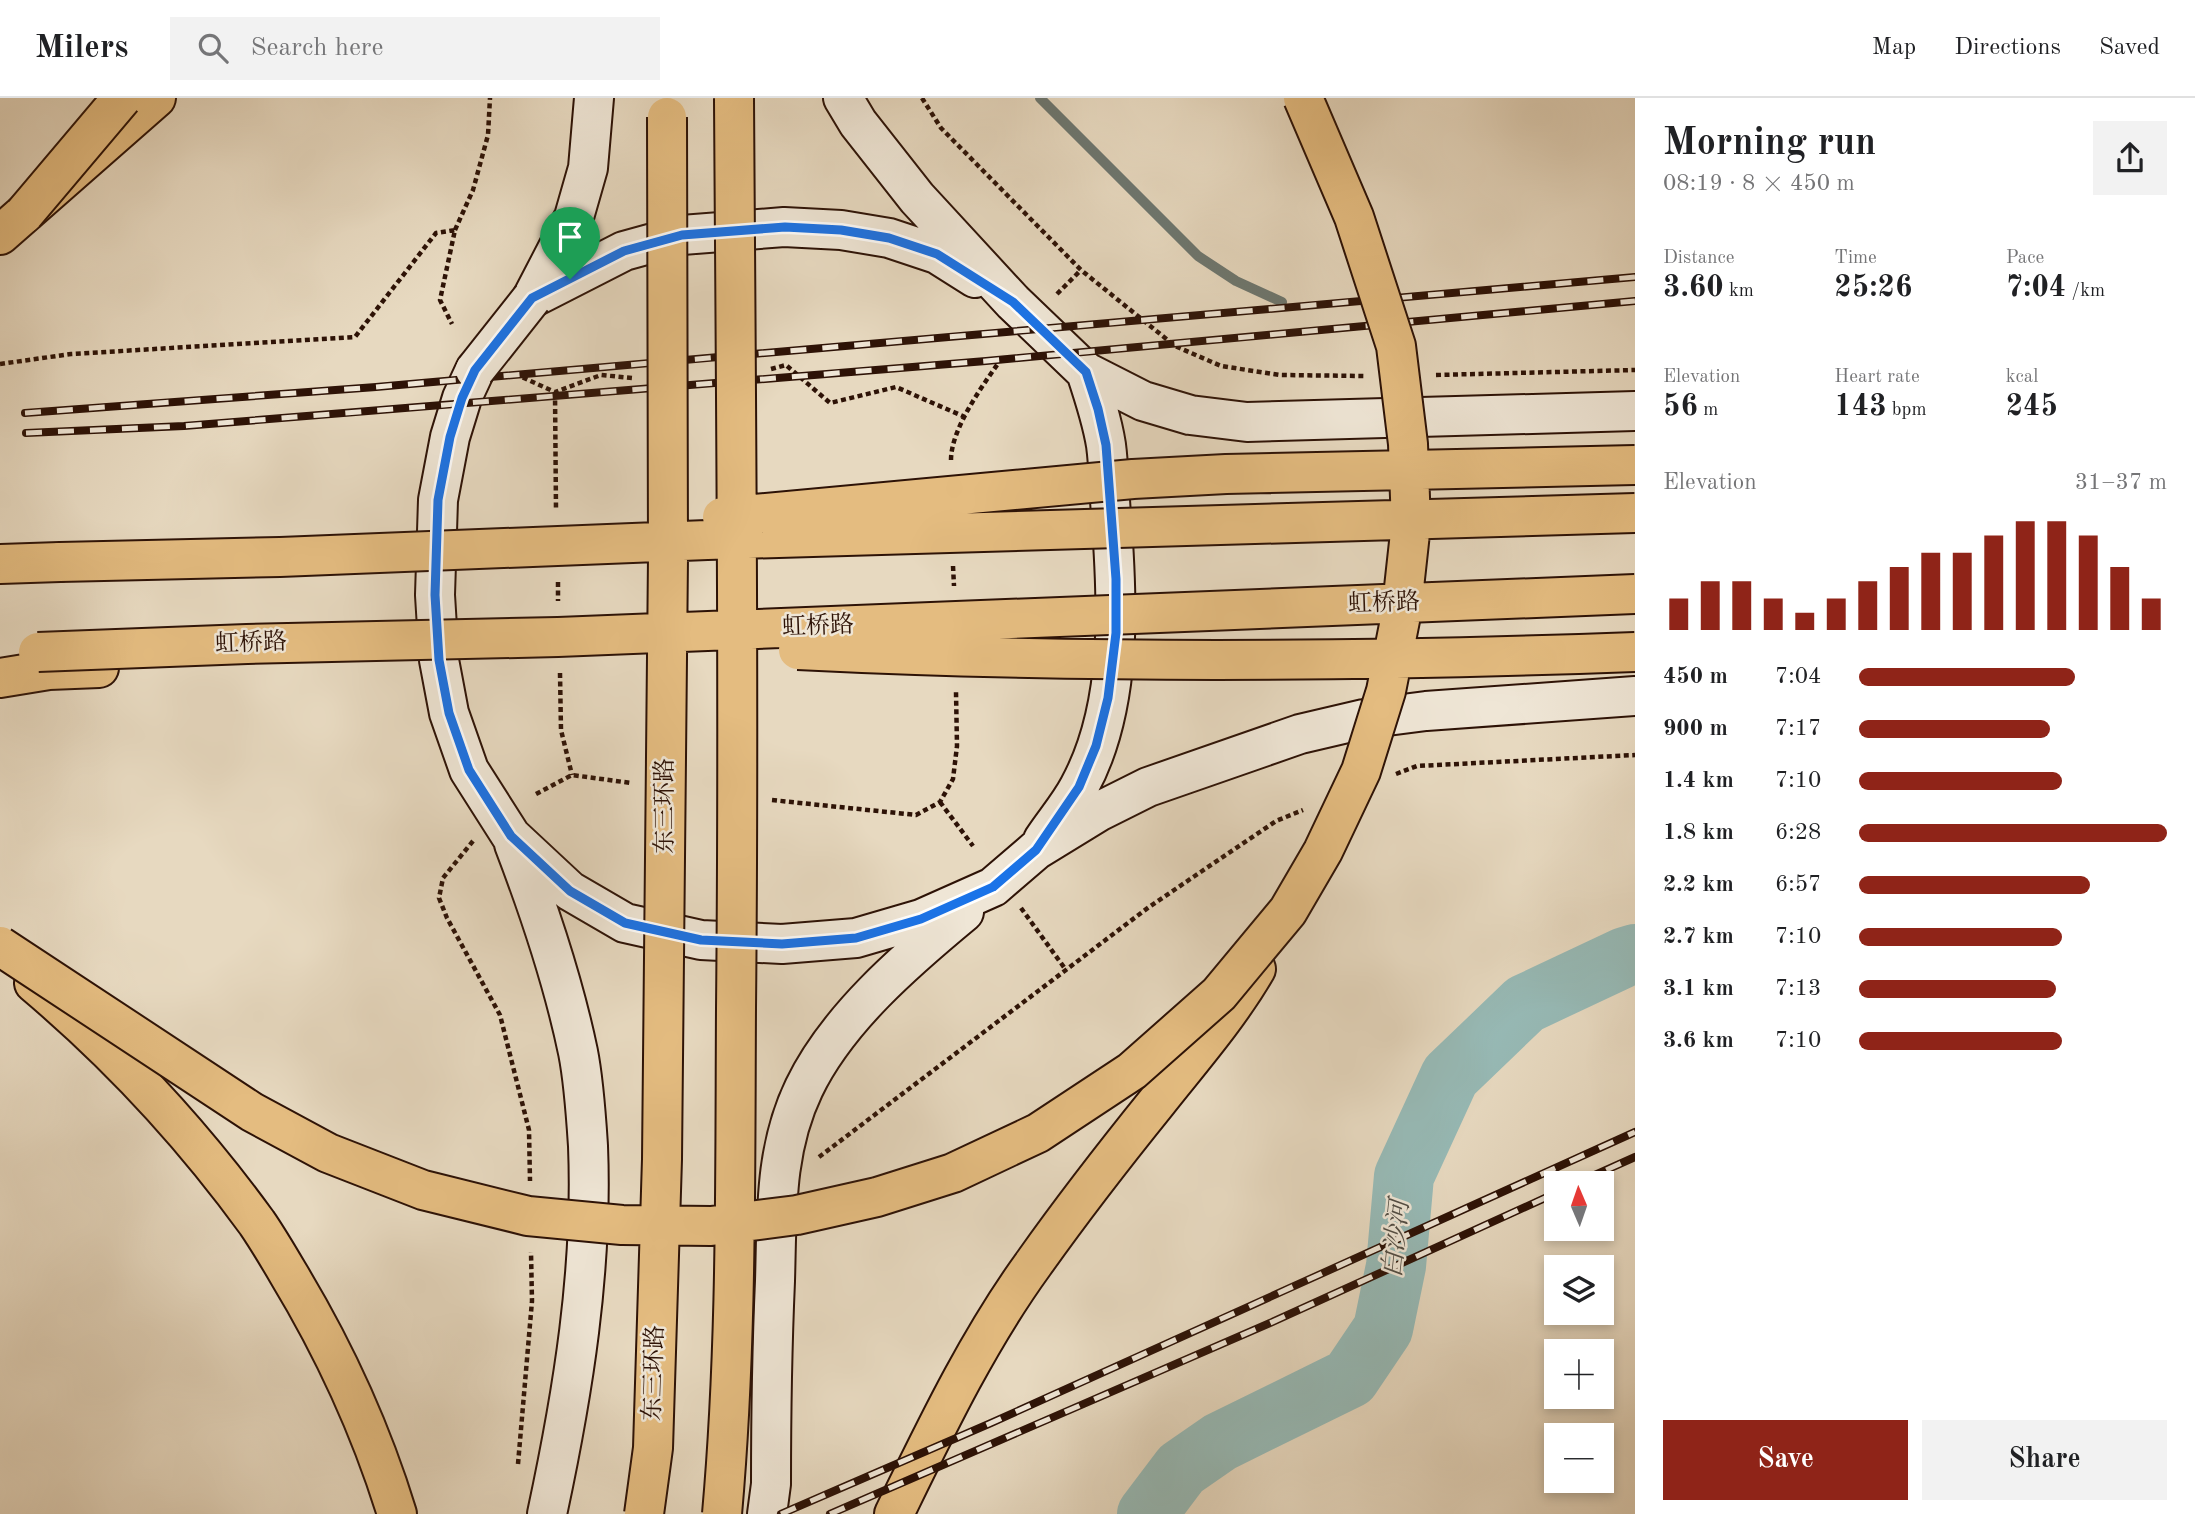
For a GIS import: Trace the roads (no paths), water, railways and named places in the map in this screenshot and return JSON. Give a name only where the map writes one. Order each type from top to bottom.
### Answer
[{"type":"highway","points":[[12,225],[122,98]]},
{"type":"highway","points":[[12,225],[156,98]]},
{"type":"highway","name":"东三环路","points":[[644,1514],[653,1448],[662,1117],[668,571],[667,98]]},
{"type":"highway","points":[[722,1514],[734,1261],[737,896],[734,98]]},
{"type":"highway","points":[[1287,98],[1354,217]]},
{"type":"highway","points":[[894,1514],[978,1353],[1032,1265],[1216,1029],[1254,973],[1323,851],[1361,771],[1382,705],[1401,615],[1411,524],[1408,444],[1396,346],[1354,217],[1303,98]]},
{"type":"highway","points":[[280,557],[531,538],[818,507],[1133,479],[1226,474],[1635,465]]},
{"type":"highway","points":[[0,564],[1635,513]]},
{"type":"highway","name":"虹桥路","points":[[0,653],[43,662],[247,643],[558,637],[1635,594]]},
{"type":"highway","points":[[558,637],[864,653],[1035,657],[1262,659],[1635,652]]},
{"type":"highway","points":[[0,678],[43,662]]},
{"type":"highway","points":[[0,946],[252,1112],[328,1153],[423,1190],[528,1216],[622,1225],[711,1226],[797,1215],[877,1197],[953,1174],[1038,1133],[1132,1071],[1219,994],[1288,911]]},
{"type":"highway","points":[[0,954],[66,1010],[133,1076],[198,1148],[258,1225],[302,1297],[346,1379],[380,1460],[397,1514]]},
{"type":"main road","points":[[547,1514],[567,1422],[584,1282],[590,1203],[587,1124],[579,1054],[544,923],[511,836],[469,770],[449,713],[439,660],[435,595],[438,500],[450,437],[462,398],[492,371],[574,217],[588,168],[594,98]]},
{"type":"main road","points":[[843,98],[858,122],[918,198],[1013,302],[1086,372],[1143,401],[1190,415],[1247,422],[1635,411]]},
{"type":"main road","points":[[532,298],[624,251],[682,235],[785,227],[841,230],[889,238],[937,254],[1013,302]]},
{"type":"main road","points":[[767,1514],[771,1483],[777,1189],[792,1116],[823,1055],[843,1028],[889,978],[939,932],[1007,897],[1079,787],[1096,746],[1108,698],[1116,633],[1116,579],[1106,445],[1086,372]]},
{"type":"main road","points":[[1036,850],[1098,812],[1149,788],[1300,734],[1364,719],[1426,711],[1635,696]]},
{"type":"main road","points":[[511,836],[570,891],[625,923],[701,940],[782,944],[856,938],[1007,897]]},
{"type":"waterway","points":[[1040,98],[1198,256],[1236,281],[1282,302]]},
{"type":"waterway","name":"白沙河","points":[[1147,1514],[1181,1469],[1220,1442],[1350,1378],[1383,1329],[1396,1266],[1404,1176],[1450,1076],[1525,1004],[1635,954]]},
{"type":"railway","points":[[25,413],[376,387],[1635,277]]},
{"type":"railway","points":[[26,433],[184,426],[986,361],[1635,301]]},
{"type":"railway","points":[[781,1514],[991,1423],[1635,1132]]},
{"type":"railway","points":[[1604,1171],[1635,1157]]},
{"type":"railway","points":[[830,1514],[1270,1323],[1544,1198]]}]
